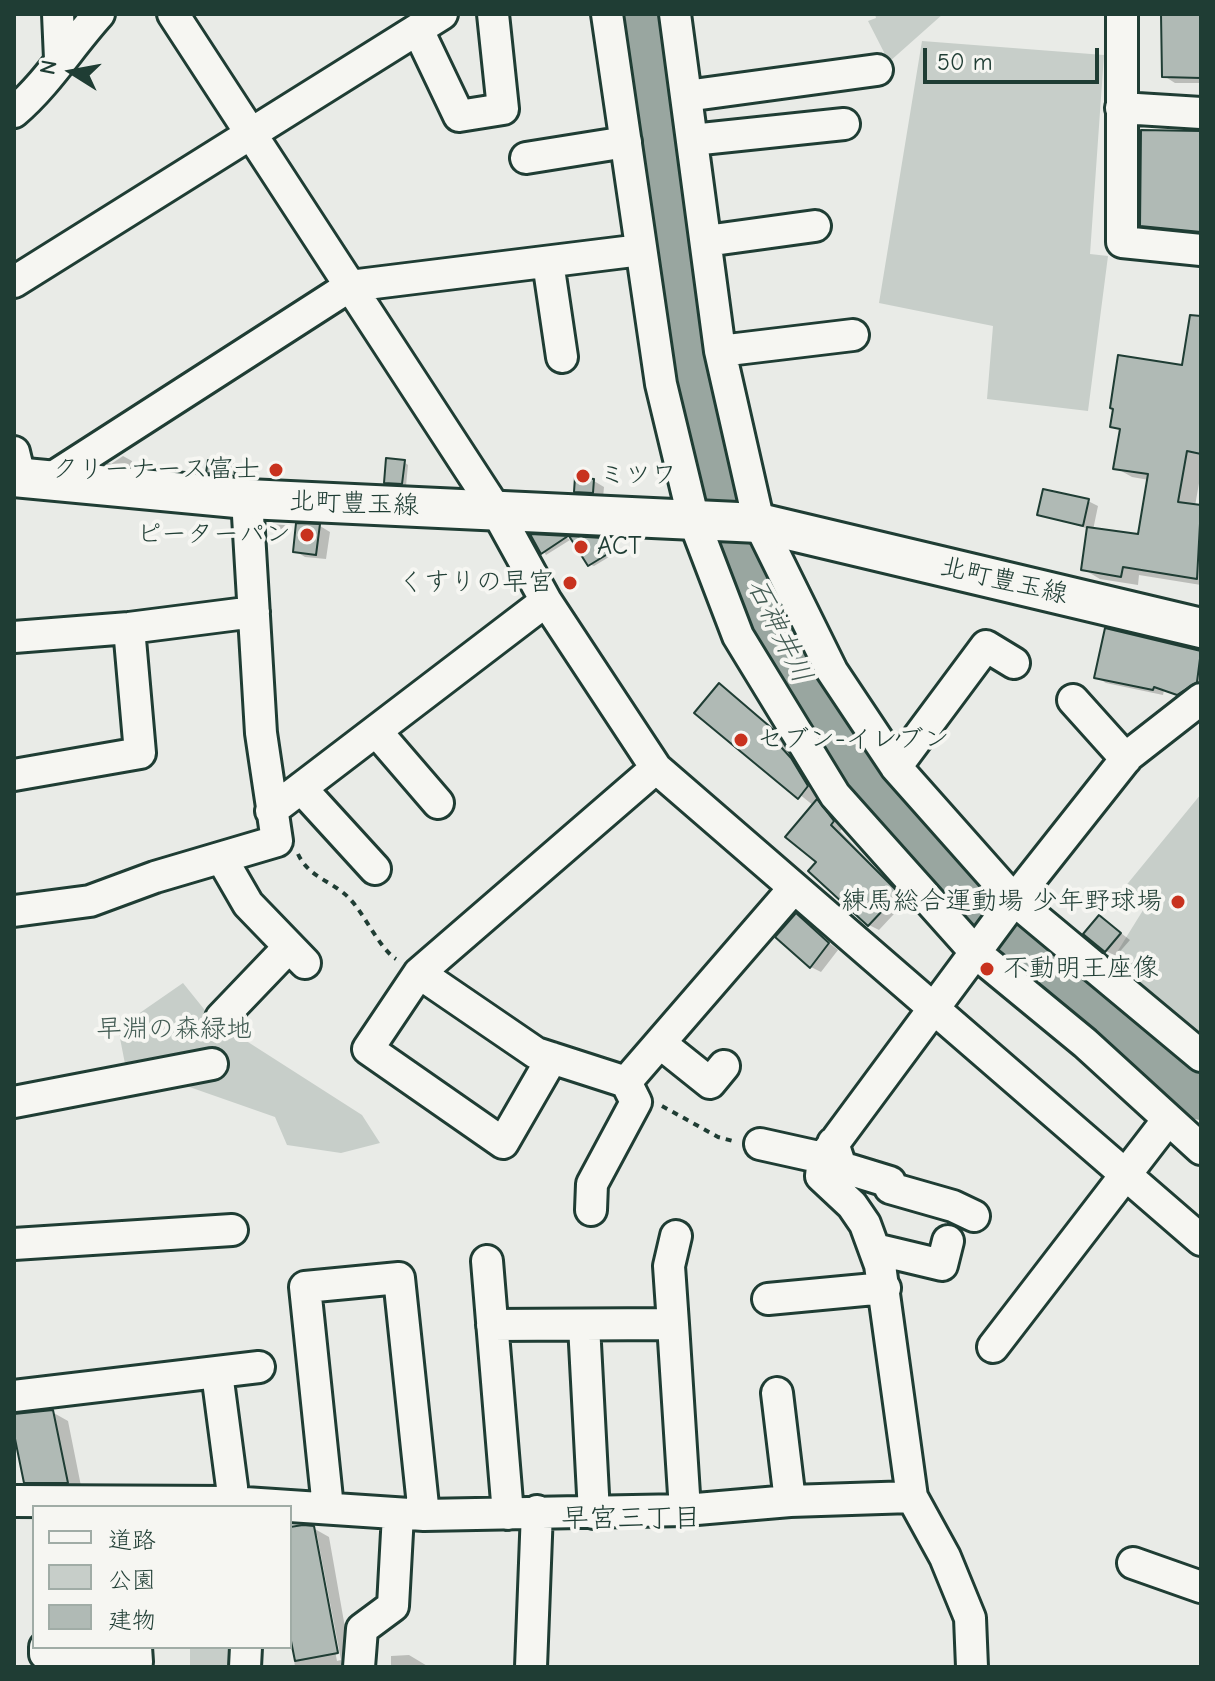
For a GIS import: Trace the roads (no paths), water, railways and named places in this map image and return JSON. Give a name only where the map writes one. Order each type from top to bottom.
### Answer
[{"type":"main road","name":"北町豊玉線","points":[[25,471],[247,499],[759,523],[1201,628]]},
{"type":"street","points":[[58,14],[60,59]]},
{"type":"street","points":[[14,112],[37,92],[60,59],[99,14]]},
{"type":"street","points":[[173,14],[496,510],[546,601],[656,768],[1201,1240]]},
{"type":"street","points":[[14,282],[430,22],[459,116],[503,109],[493,14]]},
{"type":"street","points":[[607,14],[661,384],[694,521],[738,636],[835,795],[980,950],[1201,1149]]},
{"type":"street","points":[[675,14],[720,351],[759,523],[832,671],[896,767],[1012,905],[1201,1056]]},
{"type":"street","points":[[1122,14],[1122,242],[1201,250]]},
{"type":"street","points":[[686,96],[877,70]]},
{"type":"street","points":[[1121,108],[1201,113]]},
{"type":"street","points":[[692,140],[844,124]]},
{"type":"street","points":[[526,158],[626,142]]},
{"type":"street","points":[[706,241],[815,226]]},
{"type":"street","points":[[25,471],[350,286],[641,250]]},
{"type":"street","points":[[548,262],[562,357]]},
{"type":"street","points":[[720,351],[853,335]]},
{"type":"street","points":[[14,911],[90,901],[155,877],[277,841],[261,733],[247,499]]},
{"type":"street","points":[[271,811],[546,601]]},
{"type":"street","points":[[14,637],[129,628],[254,612]]},
{"type":"street","points":[[14,775],[140,753],[129,628]]},
{"type":"street","points":[[896,767],[986,646],[1014,663]]},
{"type":"street","points":[[972,1667],[970,1618],[945,1557],[912,1497],[885,1288],[875,1249],[852,1205],[821,1176],[828,1150],[1126,759],[1201,699]]},
{"type":"street","points":[[1073,700],[1126,759]]},
{"type":"street","points":[[376,731],[438,803]]},
{"type":"street","points":[[552,1058],[503,1143],[368,1049],[419,973],[656,768]]},
{"type":"street","points":[[301,788],[375,869]]},
{"type":"street","points":[[221,1018],[297,955],[248,904],[222,859]]},
{"type":"street","points":[[629,1087],[660,1043],[794,888]]},
{"type":"street","points":[[419,973],[536,1053],[629,1087],[636,1102],[592,1184],[591,1210]]},
{"type":"street","points":[[660,1043],[710,1083],[724,1066]]},
{"type":"street","points":[[14,1102],[212,1064]]},
{"type":"street","points":[[993,1347],[1163,1126]]},
{"type":"street","points":[[760,1144],[828,1150],[841,1167],[890,1182],[890,1188],[953,1206],[974,1216]]},
{"type":"street","points":[[14,1244],[232,1230]]},
{"type":"street","points":[[676,1236],[669,1266],[685,1510]]},
{"type":"street","points":[[875,1249],[942,1265],[948,1241]]},
{"type":"street","points":[[487,1261],[492,1325],[522,1513],[531,1667]]},
{"type":"street","points":[[328,1508],[305,1287],[399,1278],[411,1514],[393,1606],[362,1629],[359,1667]]},
{"type":"street","points":[[768,1299],[885,1288]]},
{"type":"street","points":[[492,1325],[673,1324]]},
{"type":"street","points":[[584,1325],[594,1513]]},
{"type":"street","points":[[14,1396],[259,1367]]},
{"type":"street","points":[[217,1373],[232,1487],[230,1504]]},
{"type":"street","points":[[777,1393],[790,1501]]},
{"type":"street","points":[[292,1507],[411,1514],[594,1513],[912,1497]]},
{"type":"street","points":[[26,1500],[254,1505]]},
{"type":"street","points":[[1133,1563],[1201,1587]]},
{"type":"street","points":[[45,1649],[45,1654],[84,1663],[137,1662],[136,1649]]},
{"type":"waterway","name":"石神井川","points":[[637,14],[678,322],[717,495],[783,649],[865,785],[931,862],[1103,1018],[1201,1099]]},
{"type":"place","name":"クリーナース富士","points":[[276,470]]},
{"type":"place","name":"ミツワ","points":[[583,476]]},
{"type":"place","name":"ピーターパン","points":[[307,535]]},
{"type":"place","name":"ACT","points":[[581,547]]},
{"type":"place","name":"くすりの早宮","points":[[570,583]]},
{"type":"place","name":"セブン-イレブン","points":[[741,740]]},
{"type":"place","name":"練馬総合運動場 少年野球場","points":[[1178,902]]},
{"type":"place","name":"不動明王座像","points":[[987,969]]},
{"type":"district","name":"早宮三丁目","points":[[631,1519]]},
{"type":"park label","name":"早淵の森緑地","points":[[174,1030]]}]
